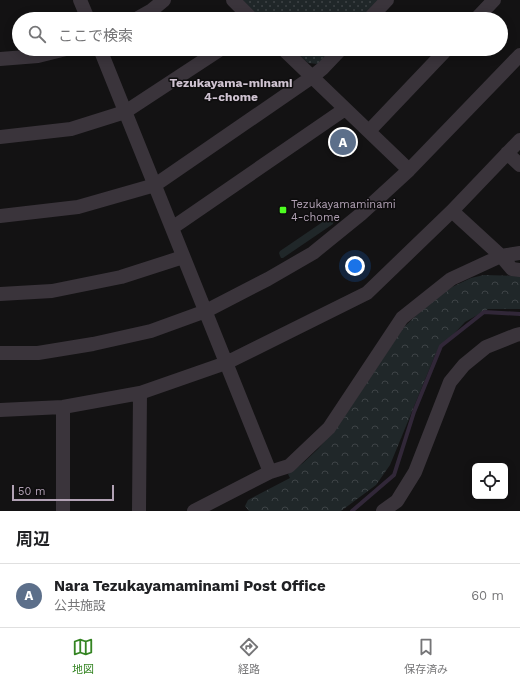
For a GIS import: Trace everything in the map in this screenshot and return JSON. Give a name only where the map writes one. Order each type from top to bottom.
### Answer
[{"type":"street","points":[[80,0],[85,12]]},
{"type":"street","points":[[148,12],[164,0]]},
{"type":"street","points":[[233,0],[245,12]]},
{"type":"street","points":[[376,12],[387,0]]},
{"type":"street","points":[[483,12],[494,0]]},
{"type":"street","points":[[0,353],[38,353],[93,344],[151,331],[206,311],[268,279],[313,253],[361,214],[409,170],[520,55]]},
{"type":"street","points":[[0,59],[38,56]]},
{"type":"street","points":[[103,56],[270,472]]},
{"type":"street","points":[[0,137],[71,129],[125,112],[210,56]]},
{"type":"street","points":[[290,56],[409,170]]},
{"type":"street","points":[[0,216],[78,207],[155,185],[312,77],[334,56]]},
{"type":"street","points":[[369,131],[440,56]]},
{"type":"street","points":[[172,228],[345,109]]},
{"type":"street","points":[[0,410],[63,407],[140,393],[226,363],[367,293],[452,211],[520,140]]},
{"type":"street","points":[[508,153],[520,165]]},
{"type":"street","points":[[452,211],[501,256],[512,269],[520,270]]},
{"type":"street","points":[[194,511],[270,472],[289,466],[329,428],[402,318],[451,279],[501,256],[520,253]]},
{"type":"street","points":[[0,294],[52,291],[83,285],[121,277],[184,257]]},
{"type":"street","points":[[383,511],[397,501],[415,472],[450,382],[464,365],[486,347],[520,334]]},
{"type":"street","points":[[139,511],[140,393]]},
{"type":"street","points":[[63,407],[63,511]]},
{"type":"green space","points":[[242,0],[379,0],[368,12],[255,12]]},
{"type":"green space","points":[[300,56],[325,56],[318,64],[308,63]]},
{"type":"green space","points":[[330,217],[334,220],[333,224],[281,258],[279,253],[280,251]]},
{"type":"green space","points":[[484,275],[520,276],[520,309],[488,309],[465,322],[436,353],[390,465],[376,485],[341,511],[249,511],[245,506],[248,500],[290,478],[288,474],[318,449],[340,423],[403,328],[424,308],[452,287],[471,278]]},
{"type":"waterway","points":[[352,511],[394,475],[414,412],[441,346],[484,312],[520,314]]},
{"type":"place","name":"Nara Tezukayamaminami Post Office","points":[[343,142]]},
{"type":"place","name":"Tezukayamaminami 4-chome","points":[[283,210]]},
{"type":"district","name":"Tezukayama-minami 4-chome","points":[[231,90]]}]
